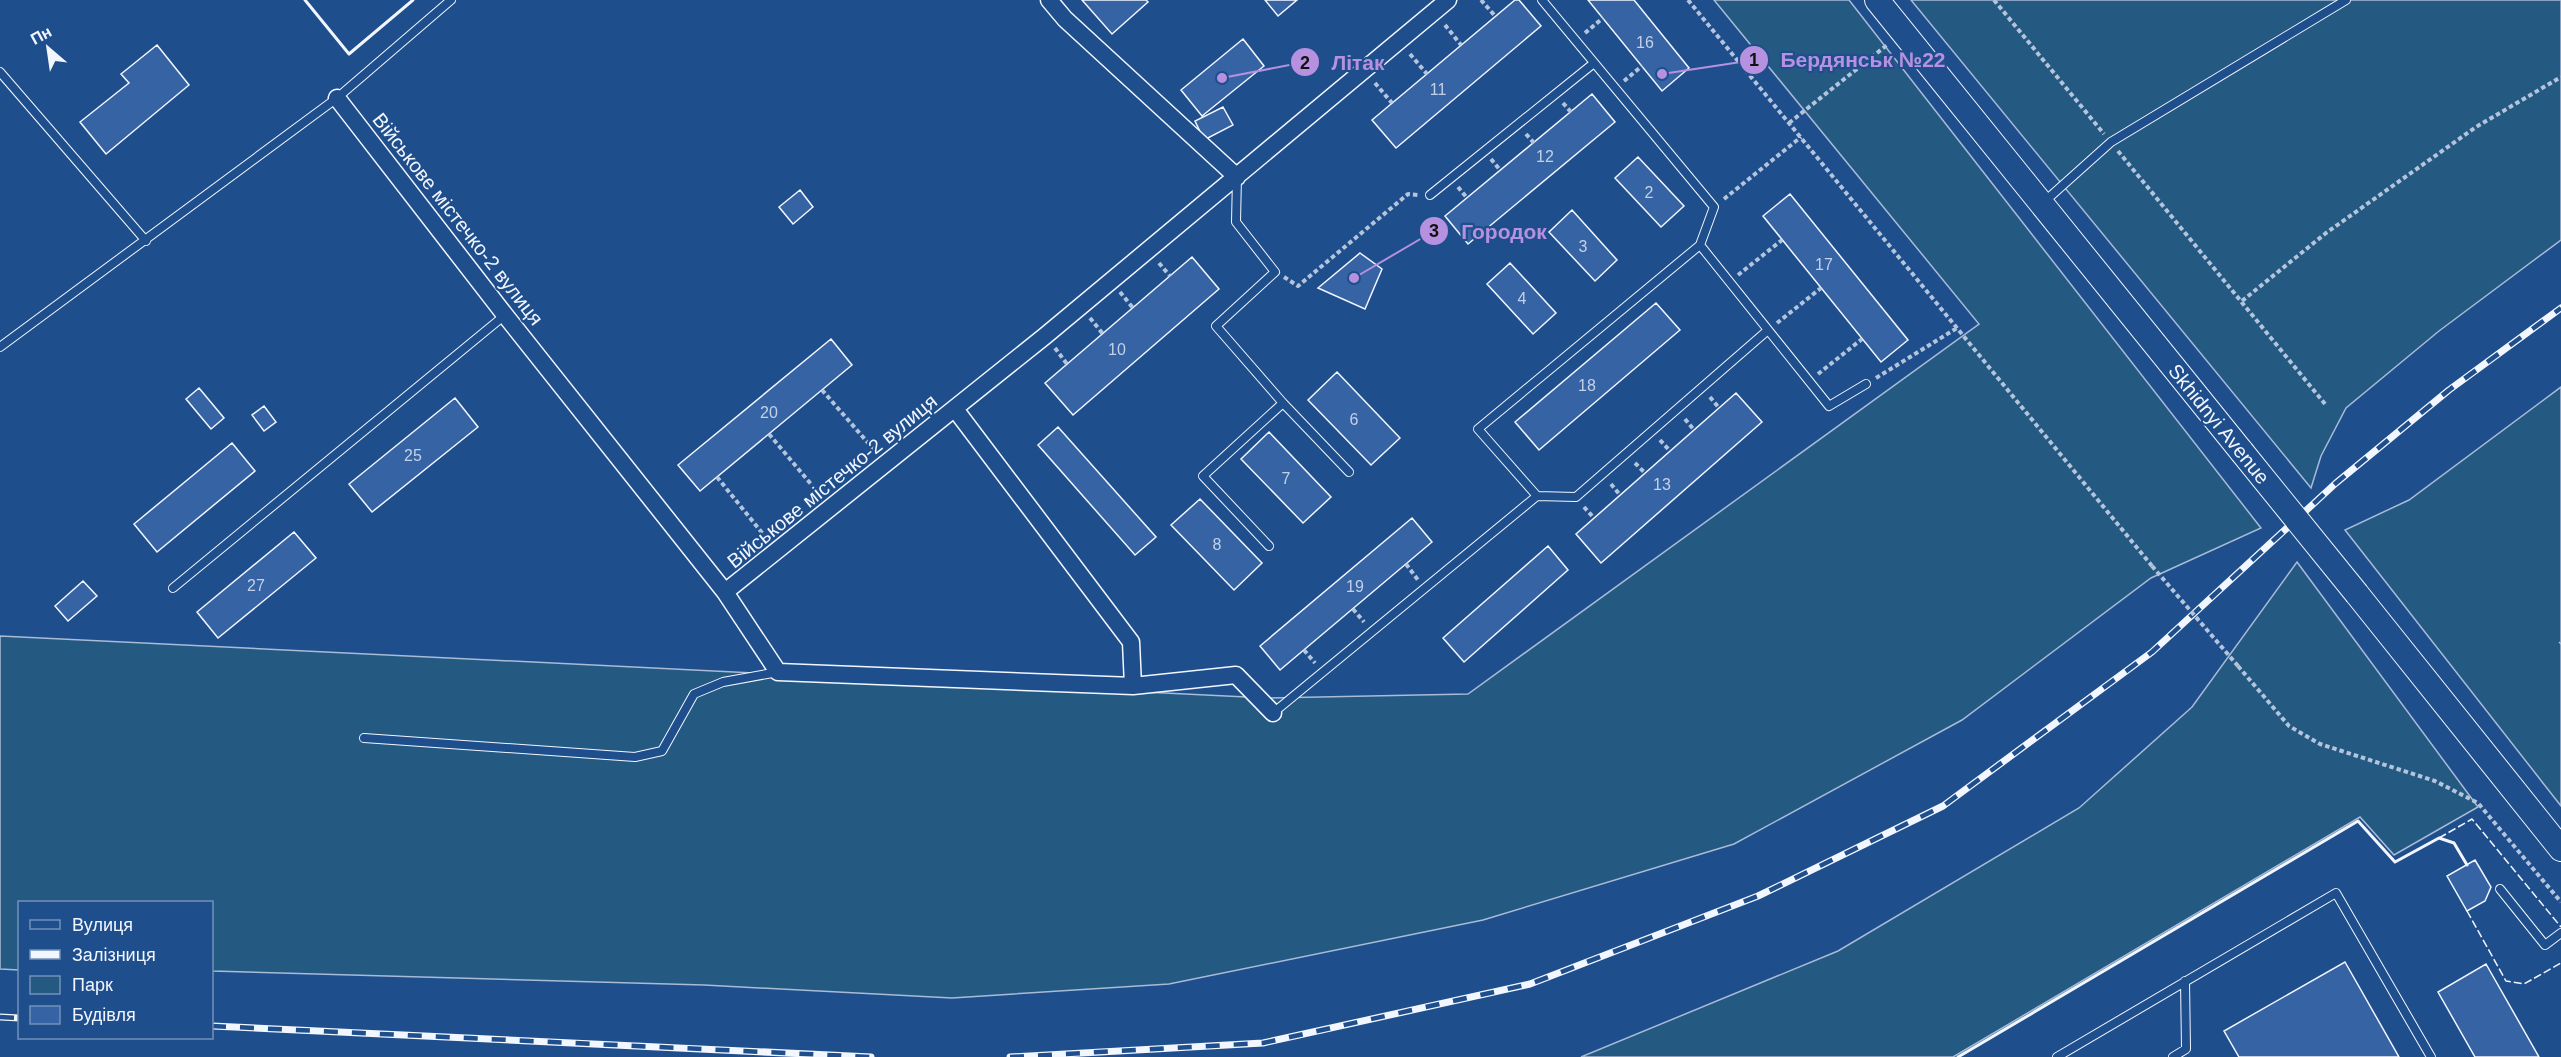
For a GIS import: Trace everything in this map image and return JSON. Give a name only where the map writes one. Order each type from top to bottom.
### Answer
[{"type":"main road","name":"Skhidnyi Avenue","points":[[1877,0],[2561,849]]},
{"type":"street","points":[[1049,0],[1065,19],[1237,177]]},
{"type":"street","name":"Військове містечко-2 вулиця","points":[[337,98],[505,315],[725,592],[955,409],[1448,0]]},
{"type":"street","points":[[955,409],[1131,642],[1133,686]]},
{"type":"street","points":[[725,592],[778,672],[1133,686],[1236,675],[1273,713]]},
{"type":"lane","points":[[0,347],[337,98],[451,0]]},
{"type":"lane","points":[[1537,496],[1478,429],[1700,245],[1714,207],[1542,0]]},
{"type":"lane","points":[[2042,204],[2111,142],[2346,0]]},
{"type":"lane","points":[[1430,195],[1594,63]]},
{"type":"lane","points":[[0,72],[146,241]]},
{"type":"lane","points":[[1237,177],[1236,222],[1275,272],[1216,326],[1283,403],[1349,472]]},
{"type":"lane","points":[[1700,245],[1829,406],[1866,384]]},
{"type":"lane","points":[[173,588],[505,315]]},
{"type":"lane","points":[[1273,713],[1537,496],[1575,497],[1768,330]]},
{"type":"lane","points":[[1269,546],[1203,476],[1283,403]]},
{"type":"lane","points":[[364,738],[635,757],[662,751],[694,694],[723,682],[778,672]]},
{"type":"lane","points":[[2500,889],[2545,945],[2561,933]]},
{"type":"lane","points":[[2057,1057],[2336,893],[2431,1057]]},
{"type":"lane","points":[[2173,1057],[2186,1050],[2186,981]]},
{"type":"path","points":[[1481,0],[1496,17]]},
{"type":"path","points":[[1688,0],[2152,566],[2289,726],[2320,744],[2435,781],[2478,803],[2561,902]]},
{"type":"path","points":[[1994,0],[2325,404]]},
{"type":"path","points":[[1434,12],[1461,45]]},
{"type":"path","points":[[1576,40],[1603,18]]},
{"type":"path","points":[[1789,123],[1903,33]]},
{"type":"path","points":[[1399,41],[1427,74]]},
{"type":"path","points":[[1615,88],[1642,66]]},
{"type":"path","points":[[1364,70],[1392,103]]},
{"type":"path","points":[[2242,301],[2326,233],[2476,127],[2561,77]]},
{"type":"path","points":[[1714,207],[1801,137]]},
{"type":"path","points":[[1275,272],[1298,286],[1408,194],[1430,195]]},
{"type":"path","points":[[1729,282],[1782,240]]},
{"type":"path","points":[[1768,330],[1821,288]]},
{"type":"path","points":[[1866,384],[1957,328]]},
{"type":"path","points":[[1809,381],[1862,339]]},
{"type":"path","points":[[822,390],[886,464]]},
{"type":"path","points":[[769,434],[831,508]]},
{"type":"path","points":[[717,477],[777,551]]},
{"type":"green space","points":[[1714,0],[1849,0],[2261,528],[2151,578],[1962,720],[1734,844],[1483,920],[1169,984],[952,998],[704,985],[213,971],[213,901],[18,901],[18,970],[0,969],[0,636],[1267,698],[1468,694],[1979,324]]},
{"type":"green space","points":[[1911,0],[2561,0],[2561,240],[2439,331],[2346,408],[2321,456],[2311,488]]},
{"type":"green space","points":[[2561,387],[2561,806],[2345,530],[2409,500]]},
{"type":"green space","points":[[2297,562],[2478,807],[2394,855],[2360,817],[1953,1057],[1581,1057],[1838,951],[2079,808],[2192,707]]},
{"type":"building","points":[[1082,0],[1146,0],[1148,2],[1112,34]]},
{"type":"building","points":[[1265,0],[1297,0],[1278,16]]},
{"type":"building","points":[[1515,0],[1519,0],[1541,26],[1396,148],[1372,120]]},
{"type":"building","points":[[1588,0],[1634,0],[1689,68],[1662,91]]},
{"type":"building","points":[[1243,39],[1264,66],[1202,116],[1181,90]]},
{"type":"building","points":[[157,45],[189,85],[106,154],[80,122],[129,83],[121,74]]},
{"type":"building","points":[[1592,94],[1615,122],[1468,244],[1445,216]]},
{"type":"building","points":[[1223,107],[1233,125],[1204,140],[1195,121]]},
{"type":"building","points":[[1638,157],[1684,206],[1661,227],[1615,178]]},
{"type":"building","points":[[800,190],[813,207],[793,224],[779,207]]},
{"type":"building","points":[[1790,194],[1908,340],[1881,362],[1763,216]]},
{"type":"building","points":[[1572,210],[1617,260],[1595,281],[1549,232]]},
{"type":"building","points":[[1360,253],[1382,269],[1365,309],[1318,288]]},
{"type":"building","points":[[1192,257],[1219,289],[1073,415],[1045,383]]},
{"type":"building","points":[[1510,263],[1556,313],[1533,334],[1487,284]]},
{"type":"building","points":[[1656,303],[1680,330],[1539,450],[1515,422]]},
{"type":"building","points":[[831,339],[852,365],[700,491],[678,465]]},
{"type":"building","points":[[1337,372],[1400,438],[1371,465],[1308,400]]},
{"type":"building","points":[[199,388],[224,418],[211,429],[186,399]]},
{"type":"building","points":[[1736,393],[1762,422],[1601,563],[1576,534]]},
{"type":"building","points":[[455,398],[478,427],[372,512],[349,484]]},
{"type":"building","points":[[264,406],[276,422],[264,431],[252,415]]},
{"type":"building","points":[[1058,427],[1156,537],[1135,555],[1038,445]]},
{"type":"building","points":[[1269,432],[1331,497],[1303,523],[1241,459]]},
{"type":"building","points":[[232,443],[255,471],[157,552],[134,524]]},
{"type":"building","points":[[1200,499],[1262,563],[1234,590],[1171,525]]},
{"type":"building","points":[[1412,518],[1432,542],[1280,670],[1260,646]]},
{"type":"building","points":[[294,532],[316,558],[218,638],[197,612]]},
{"type":"building","points":[[1548,546],[1568,570],[1464,662],[1443,638]]},
{"type":"building","points":[[83,581],[97,596],[68,621],[55,606]]},
{"type":"building","points":[[2475,860],[2491,887],[2485,901],[2467,911],[2447,876]]},
{"type":"building","points":[[2345,962],[2399,1057],[2239,1057],[2224,1031]]},
{"type":"building","points":[[2486,964],[2539,1057],[2475,1057],[2438,992]]},
{"type":"railway","points":[[1010,1057],[1263,1043],[1530,984],[1758,896],[1943,806],[2152,652],[2336,483],[2449,390],[2561,308]]},
{"type":"railway","points":[[0,1017],[18,1018]]},
{"type":"railway","points":[[213,1026],[871,1057]]},
{"type":"fence","points":[[2439,838],[2472,819],[2561,927]]},
{"type":"fence","points":[[2467,911],[2506,981],[2524,984],[2561,963]]},
{"type":"wall","points":[[305,0],[349,54],[413,0]]},
{"type":"wall","points":[[1958,1057],[2358,821],[2395,862],[2439,838],[2454,843],[2467,865]]},
{"type":"place","name":"Бердянськ №22","points":[[1662,74]]},
{"type":"place","name":"Літак","points":[[1222,78]]},
{"type":"place","name":"Городок","points":[[1354,278]]}]
